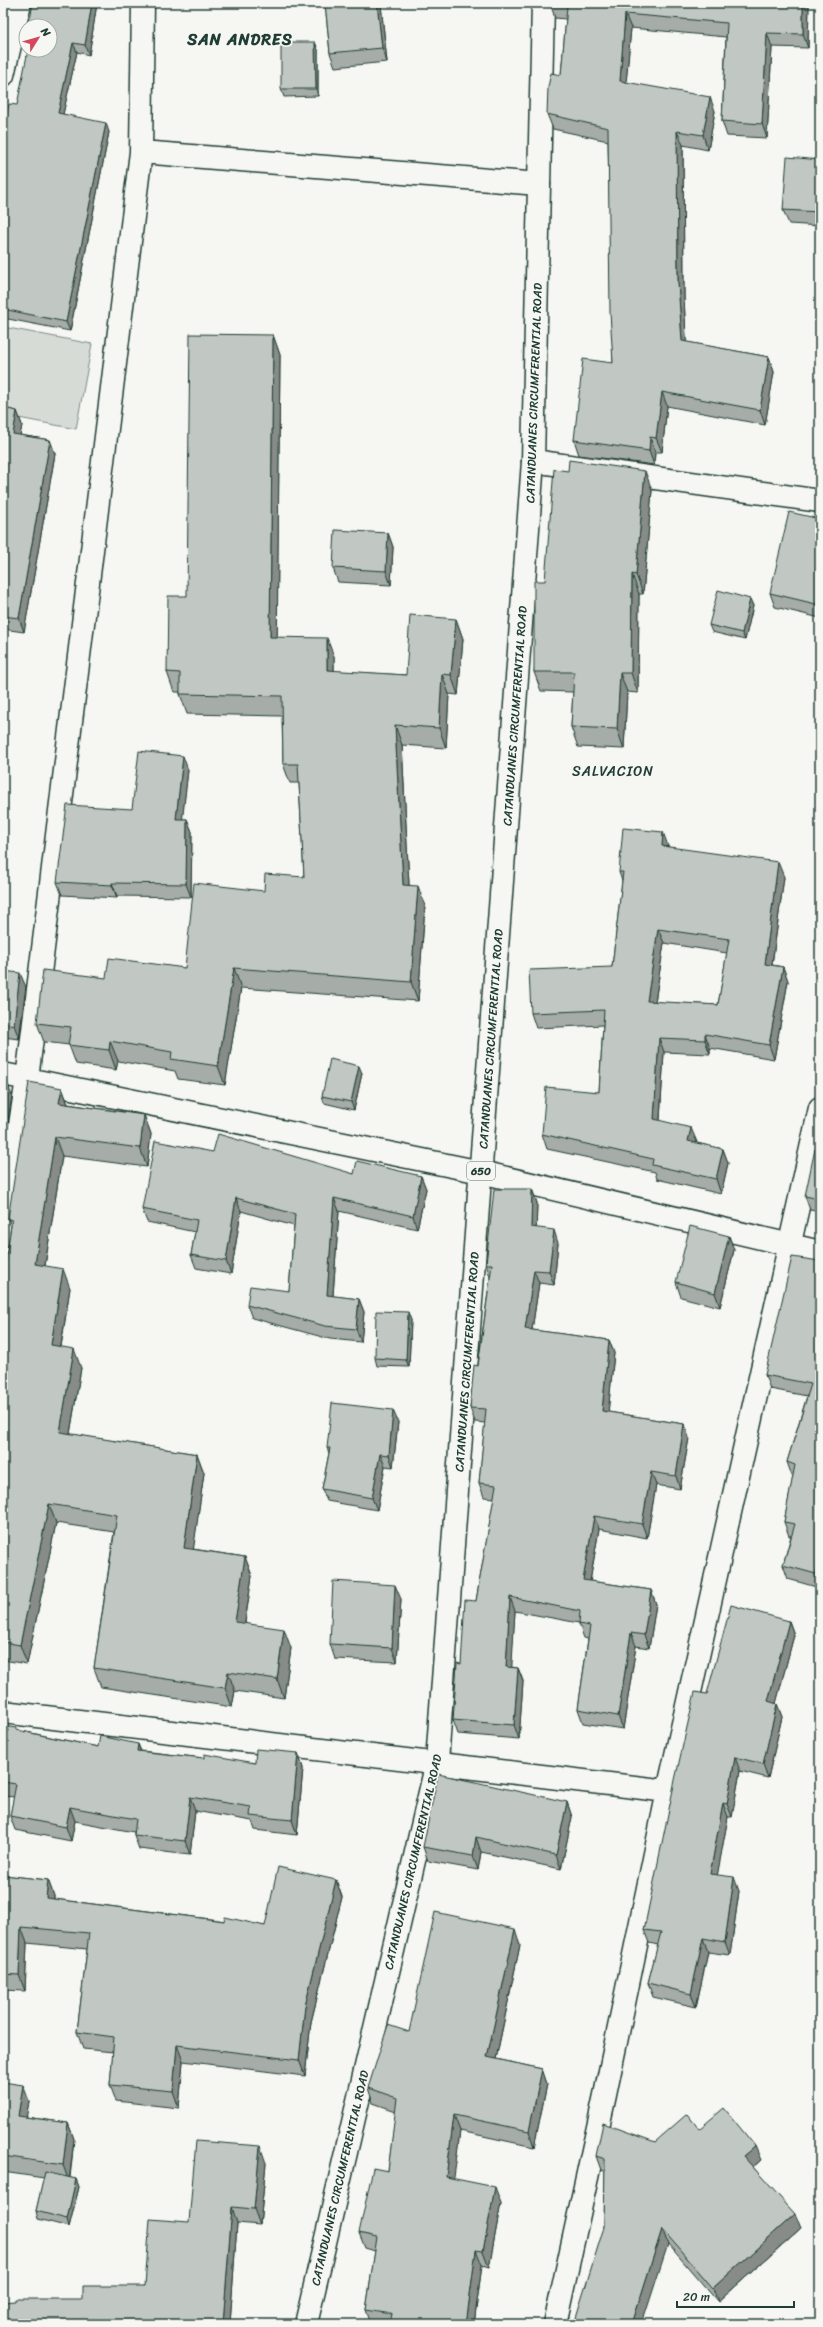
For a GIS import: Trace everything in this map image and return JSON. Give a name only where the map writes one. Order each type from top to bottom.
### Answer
[{"type":"street","points":[[3,75],[20,3]]},
{"type":"street","points":[[3,1236],[27,1080],[141,152],[143,3]]},
{"type":"street","name":"CATANDUANES CIRCUMFERENTIAL ROAD","points":[[306,2324],[437,1762],[534,462],[543,3]]},
{"type":"street","points":[[141,152],[539,184]]},
{"type":"street","points":[[534,462],[820,501]]},
{"type":"street","points":[[3,1074],[481,1172],[820,1252]]},
{"type":"street","points":[[555,2324],[606,2096],[668,1791],[820,1108]]},
{"type":"street","points":[[3,1712],[437,1762],[668,1791]]},
{"type":"shaded area","points":[[3,327],[92,344],[76,429],[3,415]]},
{"type":"building","points":[[33,3],[92,3],[85,45],[73,43],[58,113],[106,123],[66,322],[3,309],[3,133],[9,104],[17,105],[26,58],[58,58],[58,18],[30,18]]},
{"type":"building","points":[[325,3],[377,3],[382,48],[330,53]]},
{"type":"building","points":[[551,3],[803,3],[803,34],[767,33],[762,124],[722,121],[727,23],[625,14],[620,81],[710,97],[703,135],[677,131],[678,283],[682,341],[769,357],[760,410],[662,392],[656,438],[650,437],[649,451],[574,440],[583,359],[613,363],[610,312],[608,128],[547,114],[548,87],[551,73],[561,75],[567,6]]},
{"type":"building","points":[[281,42],[315,42],[316,89],[281,89]]},
{"type":"building","points":[[787,157],[820,160],[820,212],[783,210]]},
{"type":"building","points":[[190,334],[273,335],[270,637],[327,638],[327,670],[406,675],[410,615],[456,619],[451,675],[442,674],[439,728],[395,725],[403,885],[418,886],[411,982],[234,968],[218,1066],[171,1059],[172,1052],[110,1041],[109,1050],[68,1045],[71,1027],[37,1023],[43,970],[106,978],[109,958],[185,968],[194,883],[264,891],[265,874],[304,877],[298,764],[283,764],[282,696],[180,694],[180,673],[167,672],[168,596],[187,596]]},
{"type":"building","points":[[3,408],[17,411],[13,434],[50,440],[19,618],[3,616]]},
{"type":"building","points":[[569,460],[645,471],[636,575],[632,574],[631,673],[620,673],[617,729],[571,727],[574,672],[534,672],[534,581],[545,581],[554,469],[568,471]]},
{"type":"building","points":[[789,512],[820,519],[820,605],[770,593]]},
{"type":"building","points":[[335,530],[388,533],[386,571],[333,568]]},
{"type":"building","points":[[718,590],[750,599],[742,633],[709,625]]},
{"type":"building","points":[[139,751],[183,756],[176,819],[187,819],[186,884],[112,883],[112,885],[57,882],[67,805],[132,809]]},
{"type":"building","points":[[623,828],[663,832],[662,846],[778,862],[765,964],[783,967],[769,1045],[705,1034],[705,1040],[659,1038],[654,1119],[691,1128],[688,1141],[723,1149],[716,1179],[652,1165],[653,1159],[542,1134],[546,1087],[599,1092],[604,1010],[531,1013],[529,970],[612,967],[623,872],[619,872]],"holes":[[[658,929],[729,939],[718,1005],[647,1001]]]},
{"type":"building","points":[[3,971],[20,973],[14,1025],[3,1023]]},
{"type":"building","points":[[330,1059],[359,1066],[351,1102],[322,1096]]},
{"type":"building","points":[[3,1081],[7,1082],[3,1105]]},
{"type":"building","points":[[29,1082],[62,1088],[59,1103],[144,1115],[140,1148],[55,1137],[35,1264],[63,1269],[51,1345],[74,1349],[60,1432],[197,1454],[184,1548],[245,1557],[235,1622],[284,1629],[277,1679],[228,1672],[225,1688],[94,1668],[117,1515],[49,1504],[20,1645],[3,1642],[3,1277],[12,1220],[8,1219]]},
{"type":"building","points":[[218,1134],[354,1174],[357,1161],[421,1176],[413,1216],[334,1198],[327,1295],[359,1299],[356,1329],[325,1326],[247,1305],[250,1286],[289,1291],[295,1214],[236,1198],[226,1261],[191,1255],[197,1220],[142,1209],[155,1141],[213,1152]]},
{"type":"building","points":[[815,1149],[820,1149],[820,1199],[805,1196]]},
{"type":"building","points":[[494,1189],[532,1189],[531,1227],[554,1230],[549,1271],[534,1270],[525,1329],[609,1340],[602,1411],[684,1424],[676,1476],[651,1472],[642,1524],[594,1516],[583,1580],[651,1590],[644,1635],[631,1633],[618,1716],[578,1709],[590,1626],[579,1624],[580,1611],[510,1597],[506,1667],[518,1668],[514,1725],[453,1720],[457,1663],[461,1664],[465,1600],[476,1601],[496,1485],[479,1483],[486,1409],[470,1408],[474,1365],[478,1366],[492,1264],[486,1264]]},
{"type":"building","points":[[690,1226],[729,1236],[715,1293],[676,1282]]},
{"type":"building","points":[[792,1257],[820,1261],[820,1558],[816,1574],[783,1565],[795,1524],[784,1522],[795,1465],[787,1462],[811,1384],[765,1375]]},
{"type":"building","points":[[376,1311],[408,1312],[406,1360],[375,1358]]},
{"type":"building","points":[[332,1403],[393,1410],[389,1455],[380,1454],[372,1498],[322,1489],[330,1448],[327,1448]]},
{"type":"building","points":[[333,1581],[395,1585],[392,1648],[330,1644]]},
{"type":"building","points":[[731,1605],[789,1621],[768,1701],[777,1704],[763,1764],[735,1757],[727,1804],[723,1803],[710,1874],[734,1877],[725,1942],[703,1938],[691,1994],[648,1983],[661,1932],[644,1930],[695,1692],[707,1694]]},
{"type":"building","points":[[3,1726],[98,1747],[100,1736],[138,1744],[137,1751],[204,1758],[204,1754],[255,1763],[256,1749],[298,1753],[292,1820],[250,1816],[251,1807],[190,1797],[185,1841],[134,1835],[136,1819],[70,1807],[66,1827],[10,1816],[16,1784],[3,1782]]},
{"type":"building","points":[[438,1774],[567,1802],[556,1855],[476,1837],[473,1856],[423,1847]]},
{"type":"building","points":[[278,1867],[336,1880],[305,2006],[299,2060],[177,2045],[173,2091],[110,2085],[114,2037],[77,2032],[89,1933],[21,1927],[19,1975],[3,1974],[3,1875],[48,1880],[46,1898],[224,1921],[225,1917],[265,1926]]},
{"type":"building","points":[[435,1912],[515,1929],[487,2057],[542,2069],[529,2131],[454,2115],[446,2177],[495,2187],[483,2251],[476,2250],[466,2324],[390,2324],[392,2314],[366,2310],[377,2237],[359,2233],[373,2168],[388,2171],[397,2098],[368,2088],[388,2025],[409,2032]]},
{"type":"building","points":[[3,2082],[23,2085],[18,2116],[68,2123],[63,2165],[3,2156]]},
{"type":"building","points":[[724,2108],[755,2146],[743,2156],[795,2214],[713,2288],[662,2229],[632,2324],[575,2324],[604,2227],[605,2159],[596,2156],[603,2123],[655,2142],[687,2114],[699,2129]]},
{"type":"building","points":[[196,2141],[260,2146],[254,2209],[232,2207],[223,2324],[3,2324],[3,2302],[15,2301],[15,2299],[83,2299],[83,2286],[145,2286],[150,2219],[189,2222]]},
{"type":"building","points":[[45,2172],[76,2179],[67,2219],[36,2211]]},
{"type":"district","name":"SAN ANDRES","points":[[240,39]]},
{"type":"district","name":"SALVACION","points":[[613,771]]}]
